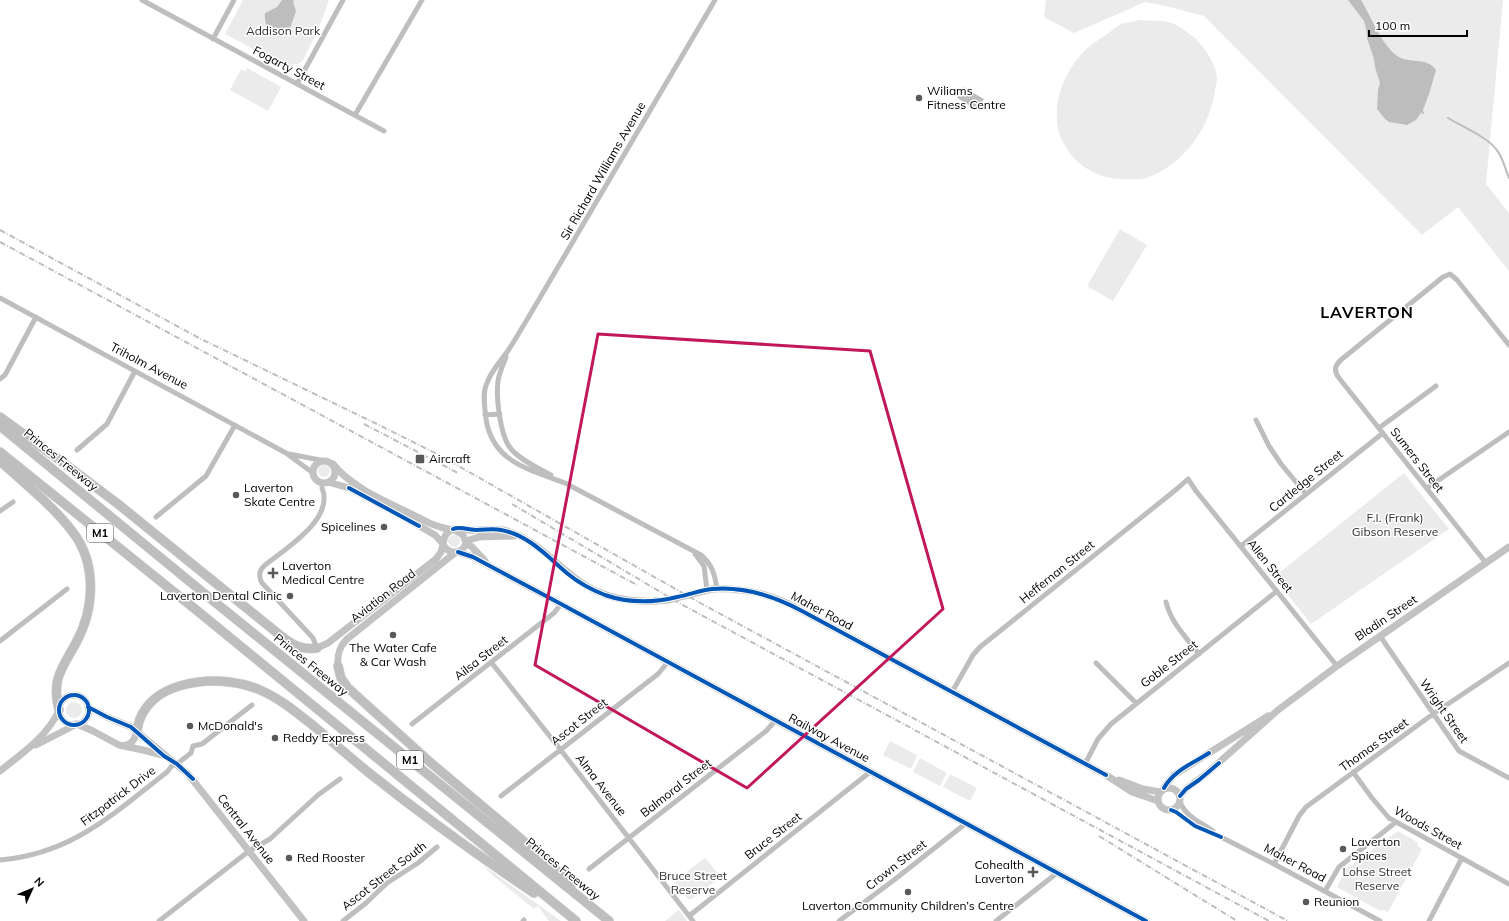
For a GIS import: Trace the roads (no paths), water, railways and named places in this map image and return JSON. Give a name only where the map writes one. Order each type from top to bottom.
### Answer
[{"type":"highway","points":[[0,417],[118,504],[287,641],[306,649],[317,648]]},
{"type":"highway","name":"Princes Freeway","points":[[0,426],[609,921]]},
{"type":"highway","name":"M1","points":[[0,452],[206,618],[575,920]]},
{"type":"highway","points":[[0,462],[66,523],[82,548],[89,568],[91,580],[90,600],[85,621],[76,643],[60,671],[56,682],[56,696],[59,711]]},
{"type":"highway","points":[[338,666],[341,678],[348,688],[432,764],[513,832],[614,921]]},
{"type":"highway","points":[[137,731],[142,714],[151,702],[162,694],[185,685],[203,681],[227,681],[258,689],[286,705],[389,788],[486,861],[575,920]]},
{"type":"street","name":"Fogarty Street","points":[[142,0],[384,131]]},
{"type":"street","points":[[213,38],[234,0]]},
{"type":"street","points":[[297,84],[343,0]]},
{"type":"street","points":[[354,115],[422,0]]},
{"type":"street","name":"Sir Richard Williams Avenue","points":[[567,484],[505,457],[494,443],[488,428],[485,415],[484,396],[486,384],[493,371],[507,352],[716,0]]},
{"type":"street","name":"Sumers Street","points":[[1486,563],[1339,378],[1335,369],[1337,364],[1342,359],[1443,277],[1450,274],[1457,280],[1509,345]]},
{"type":"street","name":"Triholm Avenue","points":[[0,298],[235,425],[286,454],[313,473]]},
{"type":"street","points":[[0,380],[5,375],[36,317]]},
{"type":"street","name":"Sir Richard Williams Avenue","points":[[507,352],[498,379],[498,396],[504,436],[511,449],[523,459],[567,484],[700,555],[709,564],[714,572],[711,588]]},
{"type":"street","points":[[77,450],[107,424],[135,371]]},
{"type":"street","name":"Cartledge Street","points":[[1241,546],[1436,386]]},
{"type":"street","points":[[485,415],[500,414]]},
{"type":"street","points":[[1256,420],[1269,446],[1281,464],[1306,494]]},
{"type":"street","points":[[156,517],[206,476],[235,425]]},
{"type":"street","points":[[1426,488],[1509,432]]},
{"type":"street","name":"Triholm Avenue","points":[[286,454],[325,460]]},
{"type":"street","points":[[325,460],[333,464],[343,476],[360,488],[433,525],[453,529],[463,535],[466,542],[464,547],[457,552],[448,551],[435,535],[400,515],[349,488],[325,484],[318,480],[313,473],[314,468],[317,463],[325,460]]},
{"type":"street","points":[[325,484],[334,478],[335,467],[333,464]]},
{"type":"street","name":"Allen Street","points":[[1188,479],[1196,491],[1337,666]]},
{"type":"street","name":"Heffernan Street","points":[[952,692],[972,655],[980,647],[1188,479]]},
{"type":"street","points":[[317,648],[313,638],[262,583],[260,573],[264,566],[313,525],[323,506],[325,484]]},
{"type":"street","points":[[0,512],[13,502]]},
{"type":"street","points":[[443,545],[445,535],[453,529]]},
{"type":"street","name":"Maher Road","points":[[453,529],[501,530],[516,536],[534,544],[575,579],[597,592],[625,600],[640,602],[671,599],[711,588],[748,590],[779,600],[1106,775],[1143,789],[1162,790]]},
{"type":"street","name":"Maher Road","points":[[466,542],[480,537],[516,536]]},
{"type":"street","name":"Railway Avenue","points":[[466,542],[481,558],[501,573]]},
{"type":"street","name":"Aviation Road","points":[[338,666],[338,656],[341,645],[409,585],[438,557],[443,545]]},
{"type":"street","name":"Bladin Street","points":[[1180,798],[1186,789],[1206,774],[1278,710],[1337,666],[1509,547]]},
{"type":"street","name":"Sir Richard Williams Avenue","points":[[688,549],[704,566],[711,588]]},
{"type":"street","name":"Aviation Road","points":[[317,648],[328,643],[354,622],[457,552]]},
{"type":"street","name":"Railway Avenue","points":[[457,552],[473,557],[1146,921]]},
{"type":"street","points":[[0,641],[67,589]]},
{"type":"street","name":"Goble Street","points":[[1084,764],[1098,739],[1111,724],[1277,591]]},
{"type":"street","points":[[1166,602],[1173,622],[1200,654]]},
{"type":"street","name":"Ailsa Street","points":[[412,724],[554,613],[560,604]]},
{"type":"street","points":[[354,622],[362,626]]},
{"type":"street","name":"Wright Street","points":[[1380,636],[1459,751],[1509,778]]},
{"type":"street","name":"Alma Avenue","points":[[491,662],[693,921]]},
{"type":"street","name":"Ascot Street","points":[[501,796],[658,674],[668,662]]},
{"type":"street","points":[[1096,663],[1136,703]]},
{"type":"street","name":"Thomas Street","points":[[1274,864],[1304,809],[1433,714],[1509,663]]},
{"type":"street","points":[[0,770],[30,748],[82,722],[86,718],[88,712],[88,707],[83,699],[72,695],[62,701],[52,725],[30,748]]},
{"type":"street","name":"Fitzpatrick Drive","points":[[0,860],[42,852],[82,835],[107,819],[167,772],[192,751],[193,746],[202,744],[252,705]]},
{"type":"street","name":"Central Avenue","points":[[88,707],[107,717],[127,724],[137,731],[164,756],[176,763],[192,779],[304,921]]},
{"type":"street","name":"Bladin Street","points":[[1162,790],[1174,775],[1250,726],[1278,710]]},
{"type":"street","points":[[59,711],[64,721],[76,725]]},
{"type":"street","name":"Balmoral Street","points":[[588,870],[766,731],[775,721]]},
{"type":"street","name":"Central Avenue","points":[[76,725],[121,746],[164,756]]},
{"type":"street","points":[[121,746],[131,743],[137,731]]},
{"type":"street","name":"Bruce Street","points":[[689,916],[870,772]]},
{"type":"street","name":"Woods Street","points":[[1353,772],[1383,813],[1396,822],[1509,884]]},
{"type":"street","name":"Maher Road","points":[[1106,775],[1132,792],[1158,801]]},
{"type":"street","points":[[159,921],[249,851],[270,839],[318,795],[340,780]]},
{"type":"street","points":[[1172,788],[1178,792],[1180,798],[1176,808],[1171,810],[1163,809],[1158,801],[1162,790],[1172,788]]},
{"type":"street","name":"Maher Road","points":[[1180,798],[1182,806],[1189,815],[1220,837]]},
{"type":"street","name":"Maher Road","points":[[1171,810],[1195,826],[1274,864],[1380,921]]},
{"type":"street","points":[[1325,891],[1339,867],[1396,822]]},
{"type":"street","name":"Crown Street","points":[[839,921],[965,824]]},
{"type":"street","name":"Ascot Street South","points":[[343,921],[366,903],[387,883],[418,863],[437,847]]},
{"type":"street","points":[[1429,921],[1462,858]]},
{"type":"street","points":[[996,921],[1057,873]]},
{"type":"waterway","points":[[1421,109],[1423,113]]},
{"type":"waterway","points":[[1448,118],[1487,140],[1496,149],[1504,163],[1509,178]]},
{"type":"railway","points":[[0,230],[199,338],[439,455],[702,604],[1288,921]]},
{"type":"railway","points":[[0,242],[637,585]]},
{"type":"railway","points":[[364,424],[458,473]]},
{"type":"railway","points":[[512,504],[679,603],[1269,921]]},
{"type":"railway","points":[[1099,836],[1237,921]]},
{"type":"place","name":"Wiliams Fitness Centre","points":[[919,98]]},
{"type":"place","name":"Aircraft","points":[[420,459]]},
{"type":"place","name":"Laverton Skate Centre","points":[[236,495]]},
{"type":"place","name":"Spicelines","points":[[384,527]]},
{"type":"place","name":"Laverton Medical Centre","points":[[273,573]]},
{"type":"place","name":"Laverton Dental Clinic","points":[[290,596]]},
{"type":"place","name":"The Water Cafe & Car Wash","points":[[393,635]]},
{"type":"place","name":"McDonald's","points":[[190,726]]},
{"type":"place","name":"Reddy Express","points":[[275,738]]},
{"type":"place","name":"Laverton Spices","points":[[1343,849]]},
{"type":"place","name":"Red Rooster","points":[[289,858]]},
{"type":"place","name":"Cohealth Laverton","points":[[1033,872]]},
{"type":"place","name":"Laverton Community Children’s Centre","points":[[908,892]]},
{"type":"place","name":"Reunion","points":[[1306,902]]},
{"type":"district","name":"LAVERTON","points":[[1367,312]]},
{"type":"park label","name":"Addison Park","points":[[283,31]]},
{"type":"park label","name":"F.I. (Frank) Gibson Reserve","points":[[1395,525]]},
{"type":"park label","name":"Lohse Street Reserve","points":[[1377,879]]},
{"type":"park label","name":"Bruce Street Reserve","points":[[693,883]]}]
